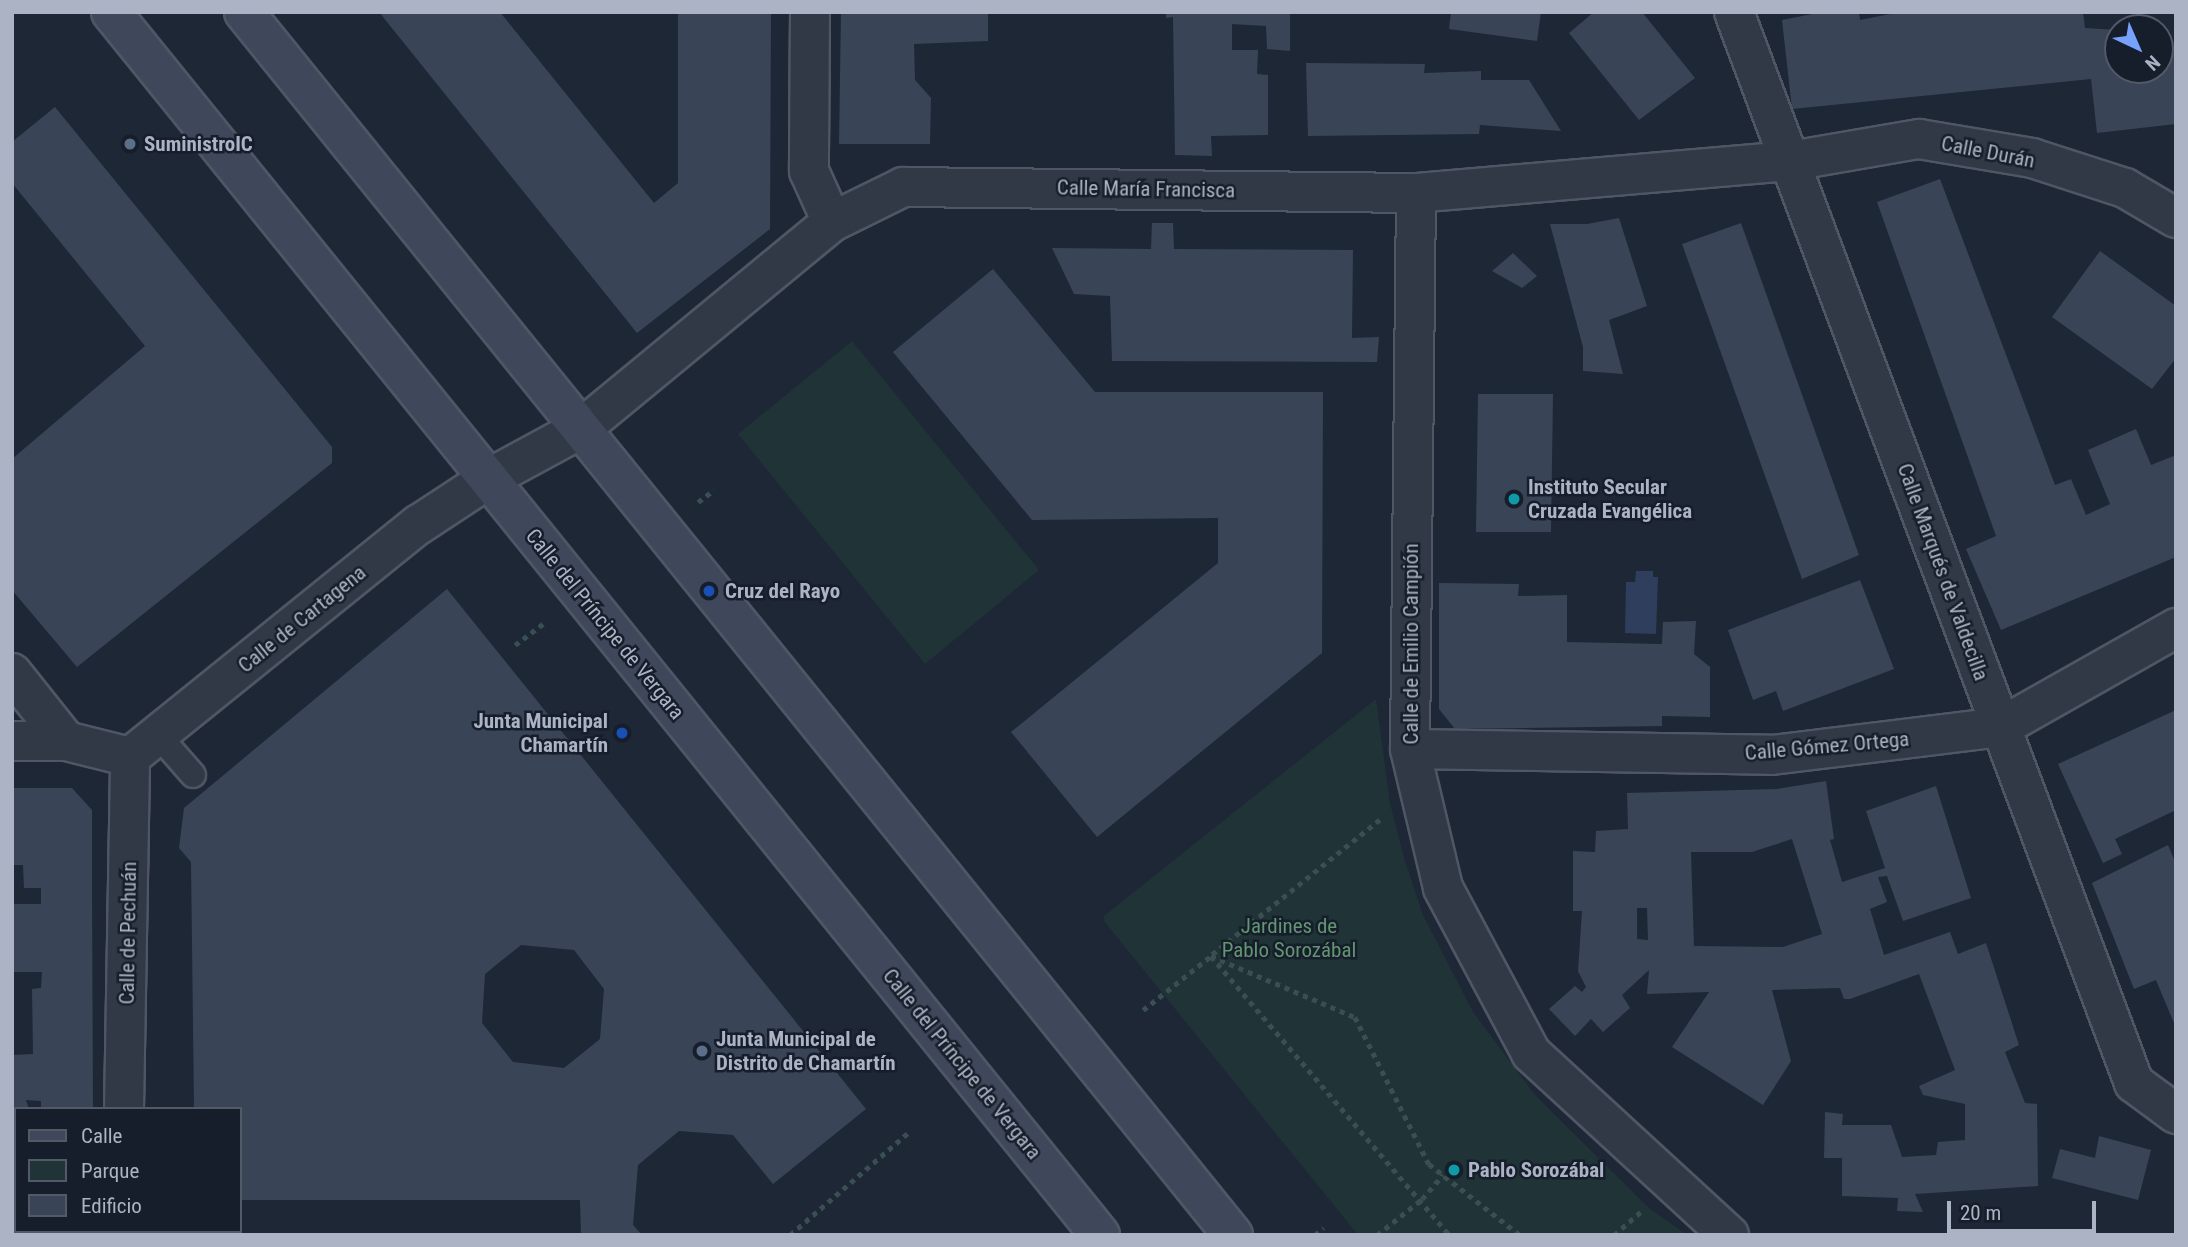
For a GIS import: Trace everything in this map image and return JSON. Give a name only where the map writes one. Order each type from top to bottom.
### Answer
[{"type":"main road","name":"Calle del Príncipe de Vergara","points":[[111,12],[1100,1235]]},
{"type":"main road","points":[[244,12],[1233,1235]]},
{"type":"street","points":[[810,12],[809,171],[832,222]]},
{"type":"street","name":"Calle Marqués de Valdecilla","points":[[1734,12],[2134,1083],[2176,1114]]},
{"type":"street","name":"Calle Durán","points":[[1791,161],[1919,139],[2032,158],[2125,188],[2176,218]]},
{"type":"street","name":"Calle María Francisca","points":[[582,428],[832,222],[903,187],[1416,192],[1791,161]]},
{"type":"street","name":"Calle de Emilio Campión","points":[[1416,192],[1410,749],[1443,888],[1531,1052],[1729,1235]]},
{"type":"street","name":"Calle de Cartagena","points":[[144,746],[418,525],[488,479],[582,428]]},
{"type":"street","name":"Calle Gómez Ortega","points":[[1410,749],[1772,755],[2001,727],[2176,628]]},
{"type":"street","points":[[12,673],[66,741]]},
{"type":"street","points":[[12,741],[144,746]]},
{"type":"street","name":"Calle de Pechuán","points":[[124,1107],[144,746]]},
{"type":"street","points":[[12,1234],[121,1233]]},
{"type":"lane","points":[[144,746],[193,775]]},
{"type":"path","points":[[1143,1010],[1419,789]]},
{"type":"path","points":[[1211,956],[1355,1017],[1429,1164],[1520,1235]]},
{"type":"path","points":[[1211,956],[1422,1199],[1449,1235]]},
{"type":"path","points":[[790,1235],[910,1131]]},
{"type":"path","points":[[1377,1235],[1422,1199],[1443,1174]]},
{"type":"path","points":[[1315,1235],[1323,1228]]},
{"type":"green space","points":[[852,341],[1039,570],[925,664],[738,434]]},
{"type":"green space","name":"Jardines de Pablo Sorozábal","points":[[1376,699],[1390,803],[1404,858],[1423,915],[1473,1012],[1535,1095],[1649,1208],[1687,1235],[1358,1235],[1104,921],[1104,916]]},
{"type":"water","points":[[1636,571],[1653,571],[1653,577],[1658,577],[1656,634],[1625,633],[1626,582],[1635,582]]},
{"type":"building","points":[[379,12],[500,12],[654,203],[678,183],[678,12],[771,12],[770,229],[637,333]]},
{"type":"building","points":[[841,12],[988,12],[988,41],[914,44],[915,80],[931,98],[930,144],[839,144]]},
{"type":"building","points":[[1166,12],[1290,12],[1290,51],[1267,49],[1266,26],[1232,24],[1232,50],[1258,50],[1257,74],[1268,75],[1268,135],[1211,136],[1212,156],[1175,155],[1173,17],[1166,18]]},
{"type":"building","points":[[1451,12],[1541,12],[1537,41],[1449,29]]},
{"type":"building","points":[[1594,12],[1642,12],[1695,78],[1639,120],[1569,33]]},
{"type":"building","points":[[1822,12],[1859,12],[1860,20],[1900,12],[2083,12],[2085,28],[2104,29],[2104,84],[2174,84],[2176,53],[2176,124],[2097,133],[2091,79],[1792,109],[1782,20]]},
{"type":"building","points":[[1306,63],[1425,64],[1424,73],[1481,71],[1481,80],[1529,80],[1561,131],[1480,125],[1479,134],[1308,136]]},
{"type":"building","points":[[55,107],[332,447],[332,463],[77,667],[12,590],[12,459],[145,346],[12,183],[12,142]]},
{"type":"building","points":[[1940,179],[2055,485],[2071,479],[2086,515],[2110,504],[2088,450],[2136,429],[2151,465],[2176,455],[2176,557],[2001,630],[1966,549],[1996,536],[1877,202]]},
{"type":"building","points":[[1619,218],[1647,306],[1609,320],[1623,374],[1583,371],[1583,347],[1550,224],[1587,224]]},
{"type":"building","points":[[1152,223],[1173,223],[1174,249],[1353,250],[1352,338],[1379,337],[1377,362],[1112,361],[1110,296],[1074,294],[1052,248],[1151,249]]},
{"type":"building","points":[[1741,223],[1859,555],[1802,579],[1682,244]]},
{"type":"building","points":[[2100,251],[2176,306],[2176,358],[2152,389],[2052,317]]},
{"type":"building","points":[[1513,253],[1537,276],[1522,288],[1492,271]]},
{"type":"building","points":[[993,269],[1095,392],[1323,392],[1322,653],[1097,837],[1011,732],[1218,563],[1218,518],[1032,520],[893,352]]},
{"type":"building","points":[[1478,394],[1553,394],[1551,532],[1476,532]]},
{"type":"building","points":[[1860,580],[1894,669],[1783,711],[1776,691],[1753,700],[1728,630]]},
{"type":"building","points":[[1439,583],[1519,584],[1518,596],[1567,595],[1567,642],[1662,644],[1663,622],[1696,621],[1694,654],[1710,667],[1710,717],[1662,716],[1662,726],[1455,729],[1439,709]]},
{"type":"building","points":[[447,589],[866,1109],[773,1184],[733,1135],[679,1131],[638,1165],[633,1225],[642,1235],[581,1235],[580,1200],[242,1200],[242,1107],[194,1107],[191,862],[179,848],[184,808]],"holes":[[[521,945],[574,950],[604,989],[600,1039],[564,1068],[513,1062],[482,1023],[485,974]]]},
{"type":"building","points":[[2176,710],[2176,810],[2115,839],[2122,854],[2103,863],[2058,764]]},
{"type":"building","points":[[1826,781],[1834,839],[1830,840],[1842,882],[1885,868],[1866,811],[1936,786],[1971,898],[1903,921],[1887,876],[1878,877],[1887,902],[1870,909],[1884,955],[1950,932],[1958,954],[1986,943],[2019,1045],[2005,1052],[2025,1103],[2037,1104],[2038,1186],[1915,1194],[1923,1212],[1897,1211],[1898,1198],[1842,1196],[1842,1158],[1824,1158],[1825,1112],[1843,1114],[1842,1125],[1891,1125],[1902,1157],[1936,1155],[1938,1142],[1965,1140],[1965,1104],[1923,1095],[1919,1086],[1955,1070],[1919,974],[1850,999],[1844,999],[1840,988],[1772,990],[1791,1061],[1763,1105],[1672,1047],[1709,992],[1647,994],[1649,970],[1622,995],[1630,1008],[1603,1032],[1591,1019],[1575,1036],[1549,1009],[1575,986],[1582,992],[1586,987],[1578,971],[1582,911],[1573,911],[1573,851],[1595,852],[1596,831],[1628,829],[1627,793],[1777,789]],"holes":[[[1792,839],[1822,934],[1783,947],[1694,946],[1691,852],[1752,852]],[[1637,908],[1647,908],[1648,940],[1637,939]]]},
{"type":"building","points":[[12,788],[72,788],[92,810],[93,1107],[41,1107],[41,1101],[26,1100],[28,1107],[14,1107],[14,1129],[12,1055],[33,1054],[32,989],[41,988],[42,972],[12,972],[12,904],[41,904],[41,888],[24,888],[23,865],[12,865]]},
{"type":"building","points":[[2168,845],[2176,864],[2176,1028],[2156,980],[2134,989],[2092,883]]},
{"type":"building","points":[[2099,1136],[2151,1150],[2138,1200],[2052,1178],[2060,1149],[2095,1158]]},
{"type":"place","name":"SuministroIC","points":[[130,144]]},
{"type":"place","name":"Instituto Secular Cruzada Evangélica","points":[[1514,499]]},
{"type":"place","name":"Cruz del Rayo","points":[[709,591]]},
{"type":"place","name":"Junta Municipal Chamartín","points":[[622,733]]},
{"type":"place","name":"Junta Municipal de Distrito de Chamartín","points":[[702,1051]]},
{"type":"place","name":"Pablo Sorozábal","points":[[1454,1170]]}]
